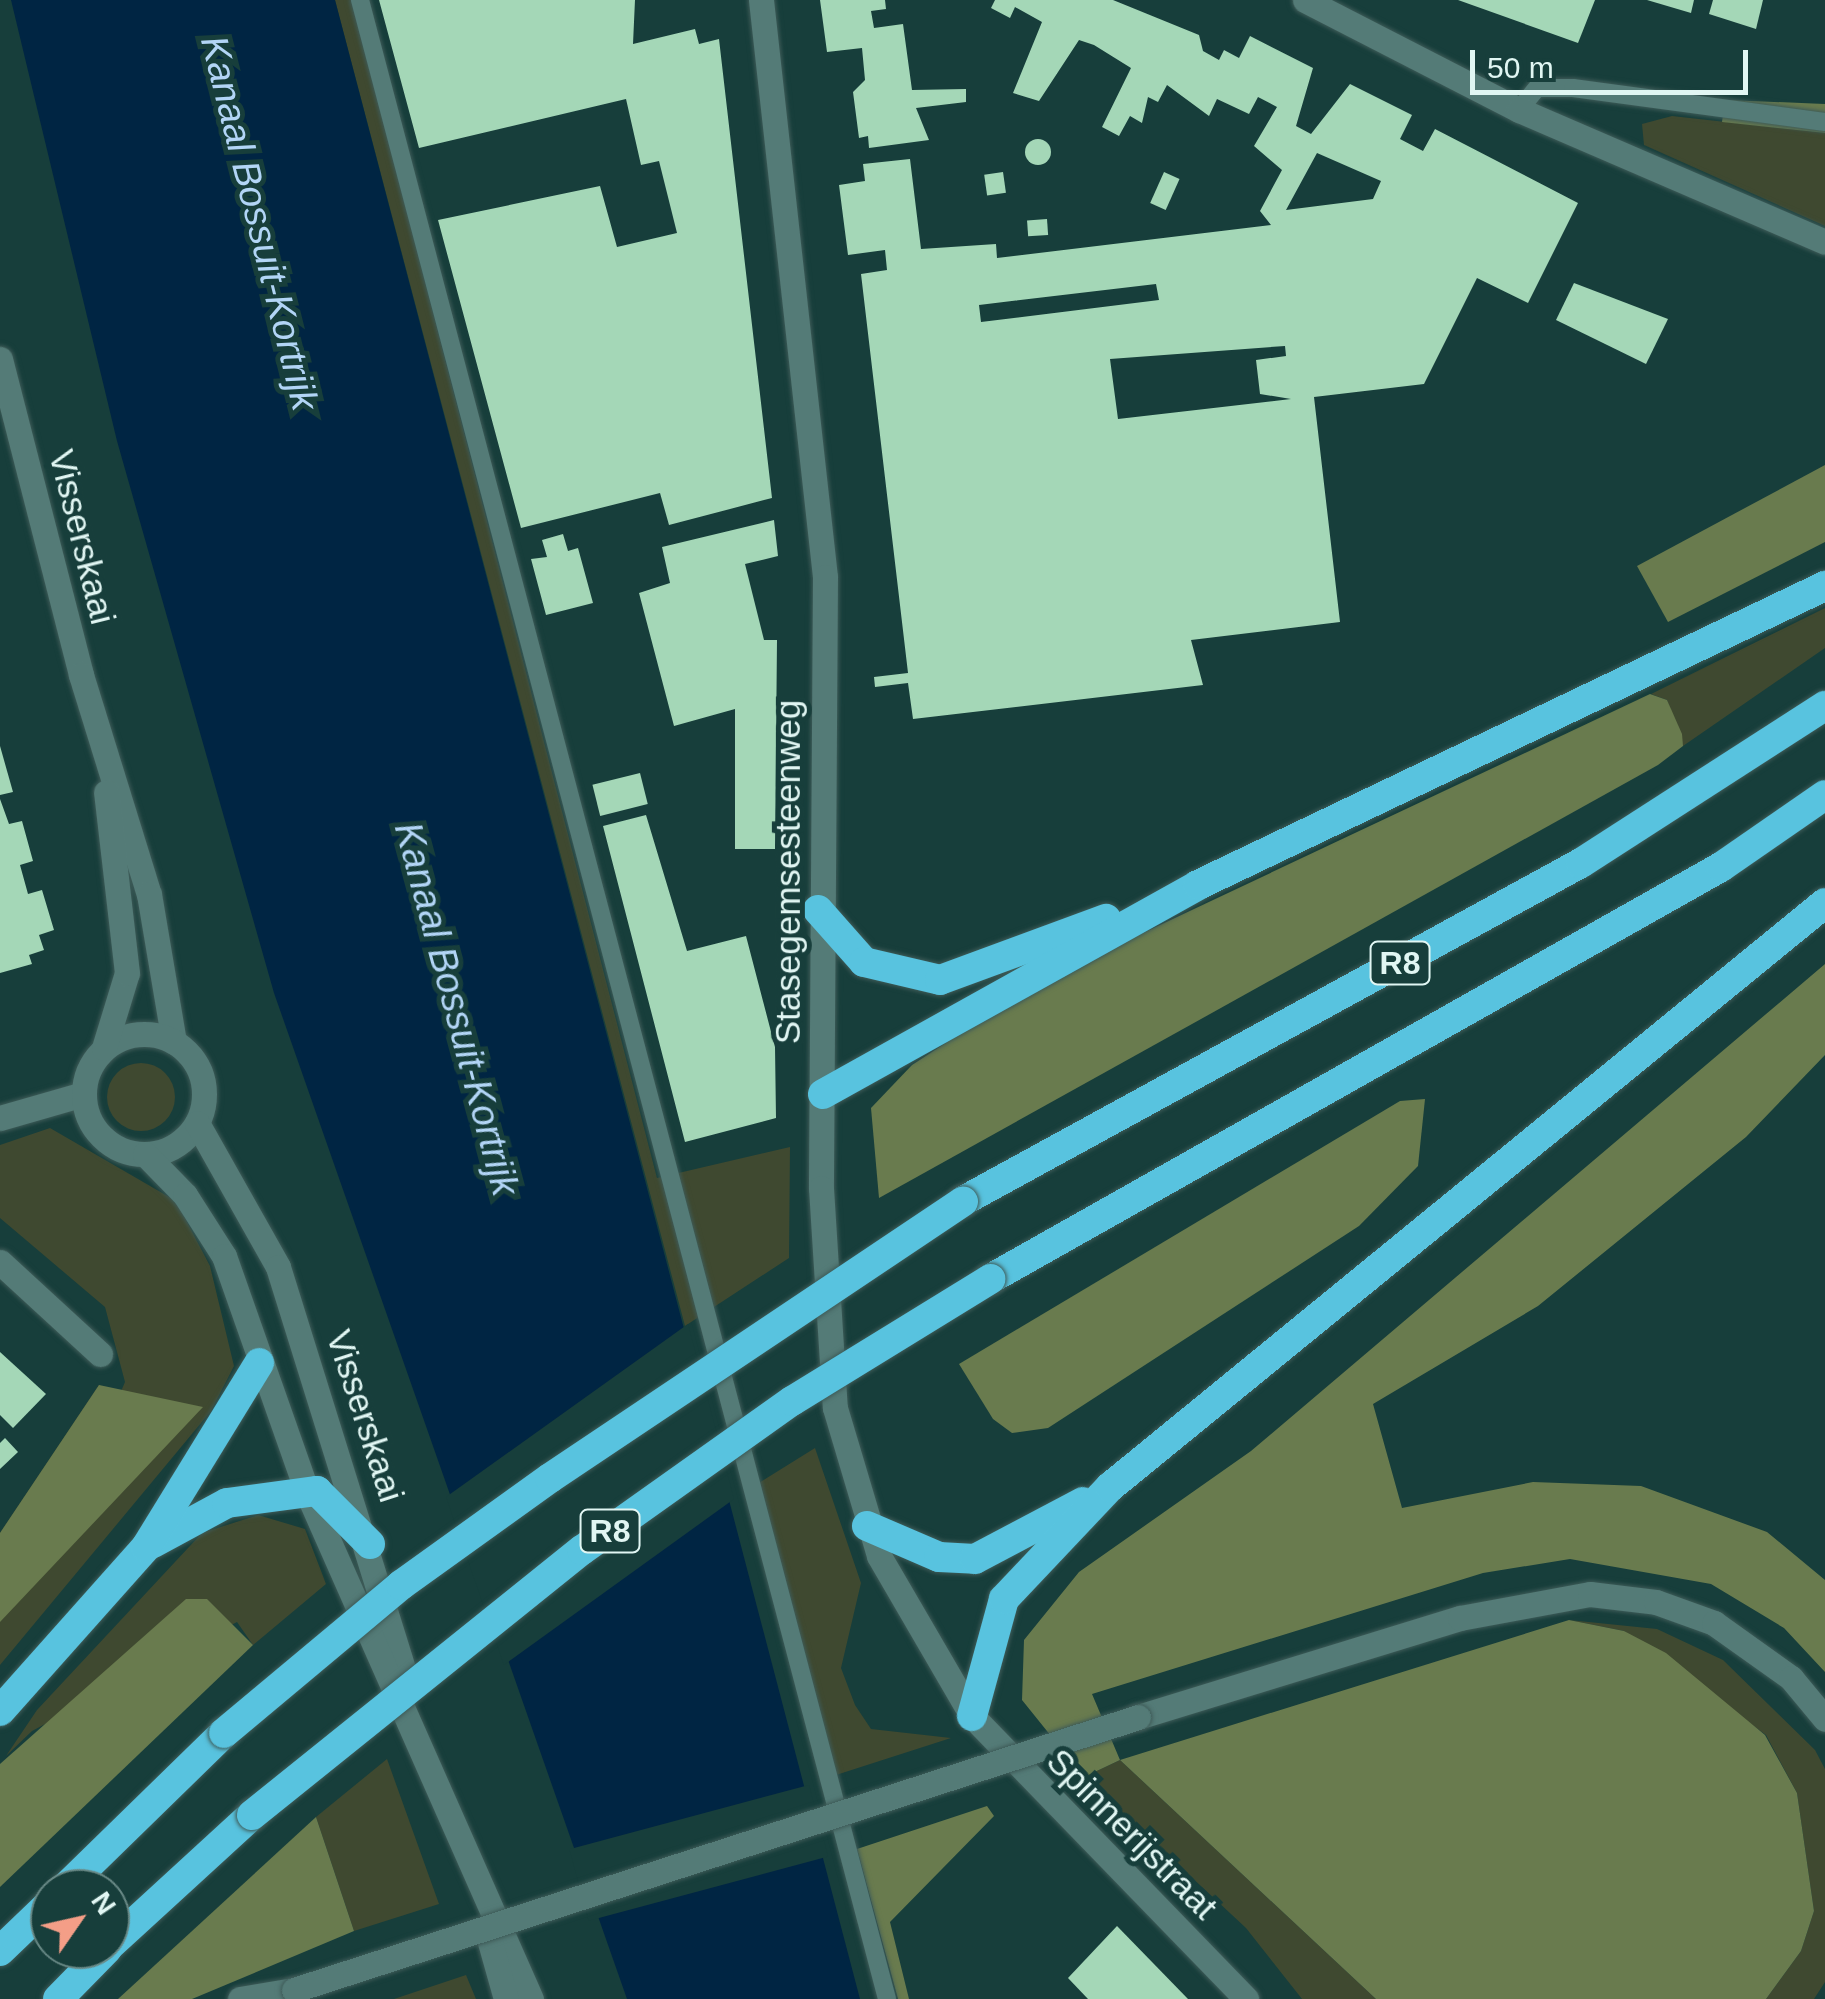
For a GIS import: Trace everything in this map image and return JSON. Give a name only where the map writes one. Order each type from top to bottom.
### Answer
[{"type":"highway","points":[[823,1094],[1198,885],[1825,586]]},
{"type":"highway","name":"R8","points":[[85,1869],[224,1733],[461,1542],[963,1201],[1581,864],[1825,706]]},
{"type":"highway","name":"R8","points":[[130,1927],[252,1815],[582,1550],[792,1401],[990,1279],[1722,867],[1825,795]]},
{"type":"highway","points":[[818,910],[864,962],[940,980],[1198,885]]},
{"type":"highway","points":[[972,1716],[1004,1599],[1110,1487],[1825,904]]},
{"type":"highway","points":[[0,1711],[146,1547],[259,1363]]},
{"type":"highway","points":[[867,1526],[939,1557],[975,1558],[1110,1487]]},
{"type":"highway","points":[[146,1547],[227,1503],[307,1492],[326,1495],[370,1544]]},
{"type":"highway","points":[[0,1952],[30,1922]]},
{"type":"highway","name":"R8","points":[[58,1999],[87,1969]]},
{"type":"street","name":"Stasegemsesteenweg","points":[[761,0],[825,577],[818,910],[828,1342],[867,1526],[919,1636],[972,1716]]},
{"type":"street","points":[[1305,0],[1520,110],[1825,242]]},
{"type":"street","name":"Visserskaai","points":[[0,358],[97,732],[158,926],[174,1042]]},
{"type":"street","name":"Visserskaai","points":[[97,732],[127,974],[104,1048]]},
{"type":"street","points":[[138,1034],[174,1042],[202,1079],[197,1123],[179,1144],[146,1154],[109,1144],[84,1094],[104,1048],[138,1034]]},
{"type":"street","points":[[0,1118],[84,1094]]},
{"type":"street","name":"Visserskaai","points":[[197,1123],[262,1227],[370,1544],[425,1749]]},
{"type":"street","name":"Visserskaai","points":[[146,1154],[216,1240],[307,1492],[425,1749],[470,1867],[531,1999]]},
{"type":"street","points":[[0,1262],[100,1354]]},
{"type":"street","points":[[240,1999],[290,1994],[1138,1718],[1460,1618],[1590,1594],[1714,1622],[1791,1678],[1825,1719]]},
{"type":"street","name":"Spinnerijstraat","points":[[972,1716],[1246,1999]]},
{"type":"street","points":[[470,1867],[506,1999]]},
{"type":"lane","points":[[360,0],[887,1999]]},
{"type":"lane","points":[[1520,110],[1537,88],[1573,88],[1825,122]]},
{"type":"green space","points":[[335,0],[352,0],[657,1178],[790,1147],[789,1258],[685,1326]]},
{"type":"green space","points":[[1725,100],[1825,104],[1825,133],[1722,122]]},
{"type":"green space","points":[[1672,116],[1825,133],[1825,226],[1644,145],[1642,124]]},
{"type":"green space","points":[[1825,465],[1825,542],[1668,622],[1637,566]]},
{"type":"green space","points":[[1825,608],[1825,648],[1683,746],[1667,700],[1651,694]]},
{"type":"green space","points":[[1650,694],[1667,700],[1682,734],[1683,746],[1658,765],[879,1198],[871,1108],[912,1065],[1039,982]]},
{"type":"green space","points":[[1825,964],[1825,1055],[1746,1137],[1538,1306],[1373,1404],[1402,1508],[1533,1482],[1641,1486],[1767,1532],[1825,1580],[1825,1672],[1784,1628],[1711,1584],[1570,1559],[1483,1573],[1092,1694],[1120,1760],[1084,1777],[1022,1700],[1024,1640],[1079,1572],[1251,1451]]},
{"type":"green space","points":[[141,1063],[165,1073],[175,1097],[165,1121],[141,1131],[117,1121],[107,1097],[117,1073]]},
{"type":"green space","points":[[1425,1099],[1418,1166],[1359,1226],[1048,1428],[1012,1433],[993,1419],[959,1364],[1400,1101]]},
{"type":"green space","points":[[50,1128],[176,1201],[210,1266],[234,1366],[211,1411],[0,1665],[0,1533],[99,1385],[119,1396],[125,1382],[105,1307],[0,1218],[0,1145]]},
{"type":"green space","points":[[99,1385],[203,1407],[0,1622],[0,1533]]},
{"type":"green space","points":[[815,1448],[861,1583],[841,1668],[855,1705],[871,1729],[951,1738],[836,1775],[757,1484]]},
{"type":"green space","points":[[258,1515],[305,1529],[326,1584],[253,1645],[237,1622],[32,1731],[6,1756],[37,1710],[202,1533]]},
{"type":"green space","points":[[186,1599],[207,1599],[253,1645],[0,1887],[0,1764]]},
{"type":"green space","points":[[1569,1620],[1657,1629],[1723,1660],[1815,1750],[1825,1769],[1825,1982],[1814,1999],[1766,1999],[1801,1951],[1814,1911],[1797,1793],[1766,1735],[1624,1631]]},
{"type":"green space","points":[[1569,1620],[1624,1631],[1666,1653],[1765,1735],[1797,1793],[1814,1911],[1801,1951],[1766,1999],[1376,1999],[1120,1760]]},
{"type":"green space","points":[[387,1759],[439,1904],[354,1931],[316,1817]]},
{"type":"green space","points":[[1120,1760],[1376,1999],[1302,1999],[1246,1928],[1084,1777]]},
{"type":"green space","points":[[987,1806],[994,1816],[890,1922],[909,1999],[898,1999],[857,1849]]},
{"type":"green space","points":[[316,1817],[354,1931],[192,1999],[118,1999]]},
{"type":"green space","points":[[466,1975],[476,1999],[394,1999]]},
{"type":"water","name":"Kanaal Bossuit-Kortrijk","points":[[11,0],[335,0],[860,1999],[627,1999],[274,993],[117,441]]},
{"type":"pier","points":[[688,1324],[734,1499],[504,1665],[446,1497]]},
{"type":"pier","points":[[809,1785],[828,1856],[589,1921],[569,1849]]},
{"type":"building","points":[[379,0],[635,0],[633,44],[695,29],[699,44],[719,39],[772,498],[669,525],[660,493],[521,528],[438,220],[600,186],[617,247],[677,233],[659,161],[641,165],[626,99],[419,148]]},
{"type":"building","points":[[820,0],[885,0],[886,9],[871,11],[874,28],[903,24],[912,90],[966,89],[966,102],[916,108],[929,140],[869,148],[868,136],[859,138],[853,92],[865,80],[862,48],[827,52]]},
{"type":"building","points":[[995,0],[1113,0],[1199,35],[1203,51],[1219,60],[1224,50],[1239,58],[1250,36],[1313,68],[1296,126],[1311,134],[1350,84],[1412,115],[1400,139],[1423,151],[1435,129],[1578,203],[1528,303],[1477,278],[1424,384],[1314,397],[1340,622],[1191,640],[1203,685],[913,719],[908,683],[875,687],[874,677],[908,673],[861,274],[887,270],[885,250],[848,255],[839,185],[865,181],[863,164],[910,159],[921,249],[996,244],[997,258],[1271,225],[1260,211],[1282,170],[1254,146],[1277,107],[1258,97],[1249,114],[1217,99],[1209,116],[1167,85],[1158,102],[1148,97],[1142,123],[1130,116],[1119,136],[1102,127],[1131,68],[1079,40],[1039,101],[1013,93],[1042,22],[1015,7],[1010,18],[991,8]],"holes":[[[1317,153],[1381,181],[1373,199],[1286,210]],[[1156,284],[1159,300],[981,322],[979,305]],[[1285,346],[1286,356],[1256,360],[1260,394],[1291,399],[1118,419],[1110,359]]]},
{"type":"building","points":[[1458,0],[1595,0],[1578,43]]},
{"type":"building","points":[[1647,0],[1694,0],[1691,13]]},
{"type":"building","points":[[1713,0],[1763,0],[1756,29],[1709,14]]},
{"type":"building","points":[[1038,139],[1047,143],[1051,152],[1047,161],[1038,165],[1029,161],[1025,152],[1029,143]]},
{"type":"building","points":[[1003,172],[1006,193],[987,195],[984,175]]},
{"type":"building","points":[[1164,172],[1180,179],[1166,210],[1150,203]]},
{"type":"building","points":[[1047,219],[1048,235],[1028,236],[1027,220]]},
{"type":"building","points":[[1574,283],[1668,319],[1646,364],[1556,320]]},
{"type":"building","points":[[774,520],[778,556],[745,564],[764,640],[777,640],[775,849],[735,849],[735,709],[674,726],[639,593],[670,583],[662,547]]},
{"type":"building","points":[[563,534],[568,551],[578,548],[593,603],[546,615],[531,559],[547,557],[542,540]]},
{"type":"building","points":[[0,746],[13,792],[0,795]]},
{"type":"building","points":[[640,773],[648,804],[600,816],[592,785]]},
{"type":"building","points":[[0,799],[9,824],[22,821],[33,861],[20,865],[28,894],[42,890],[54,930],[39,935],[44,950],[29,955],[32,964],[0,973]]},
{"type":"building","points":[[646,815],[687,951],[746,936],[775,1047],[776,1118],[685,1142],[603,826]]},
{"type":"building","points":[[0,1352],[46,1394],[13,1428],[0,1415]]},
{"type":"building","points":[[5,1438],[18,1452],[0,1469],[0,1443]]},
{"type":"building","points":[[1117,1926],[1188,1999],[1088,1999],[1068,1978]]}]
